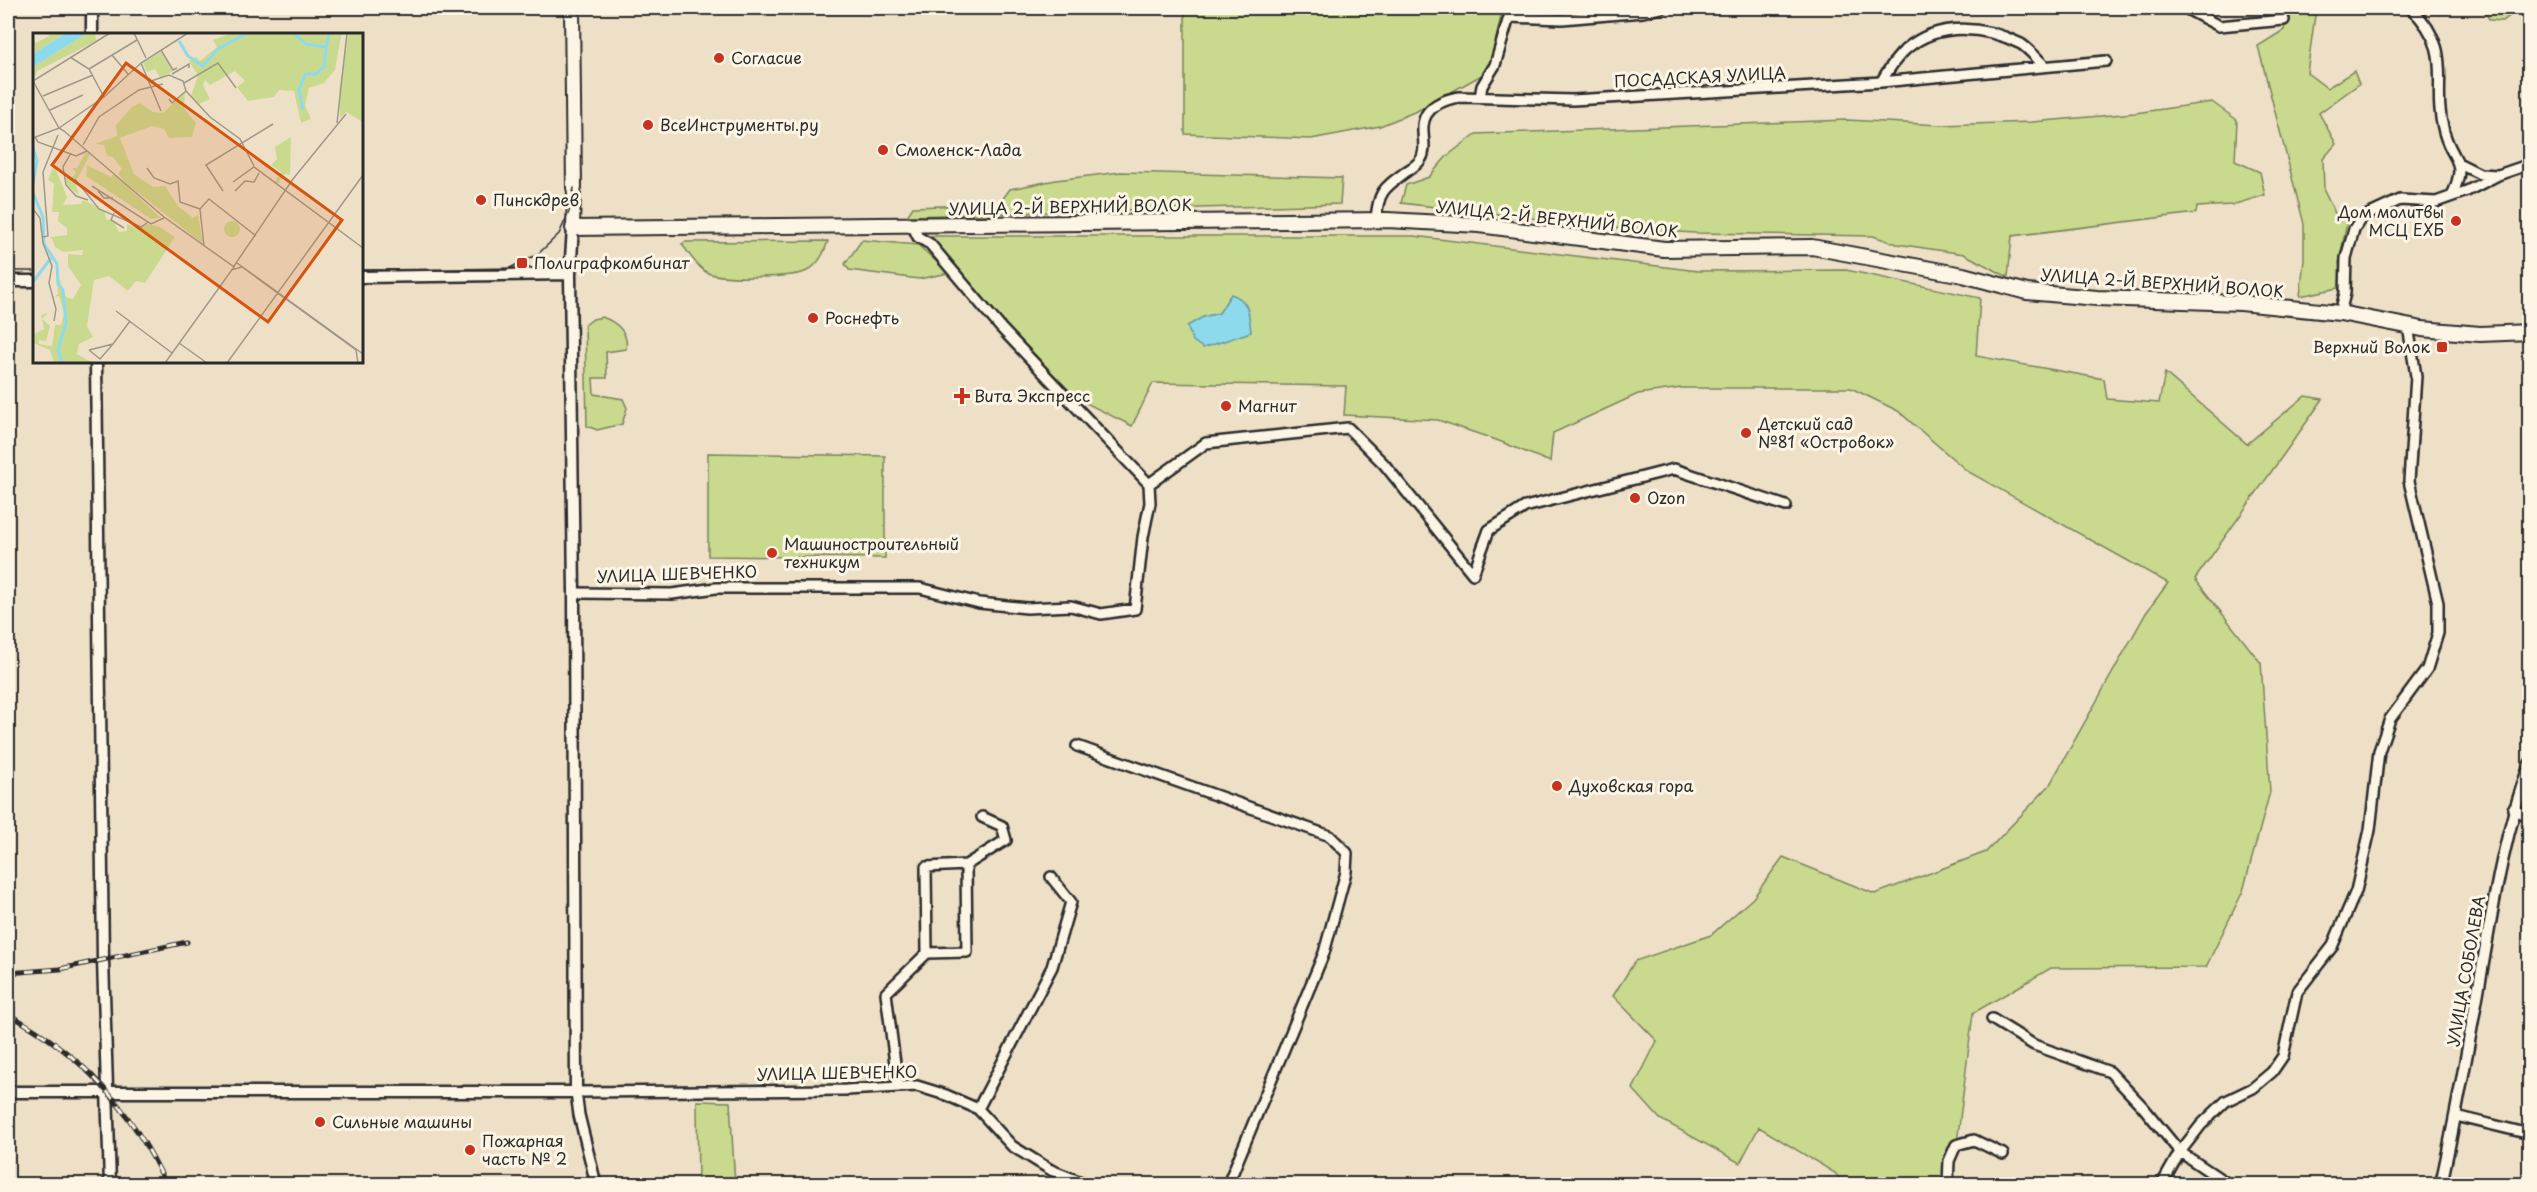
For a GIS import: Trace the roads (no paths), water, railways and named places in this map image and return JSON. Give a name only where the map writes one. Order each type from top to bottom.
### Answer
[{"type":"main road","points":[[572,8],[574,188]]},
{"type":"main road","name":"УЛИЦА ШЕВЧЕНКО","points":[[573,228],[574,188]]},
{"type":"main road","name":"УЛИЦА 2-Й ВЕРХНИЙ ВОЛОК","points":[[573,228],[1376,220],[1479,225],[1664,249],[1812,247],[1963,275],[2027,291],[2097,298],[2241,303],[2340,313],[2408,326],[2480,334],[2529,333]]},
{"type":"street","points":[[92,8],[92,33]]},
{"type":"street","points":[[1480,97],[1482,86],[1495,65],[1509,17],[1562,19],[1643,12],[1661,8]]},
{"type":"street","points":[[2185,8],[2219,26],[2284,20]]},
{"type":"street","points":[[2411,8],[2423,19],[2435,42],[2441,62],[2444,133],[2460,164],[2459,180],[2452,196]]},
{"type":"street","points":[[1881,82],[1907,48],[1926,38],[1952,29],[1979,28],[2023,45],[2044,66]]},
{"type":"street","name":"ПОСАДСКАЯ УЛИЦА","points":[[1376,220],[1378,198],[1390,184],[1421,159],[1424,144],[1423,125],[1428,112],[1448,99],[1480,97],[1573,100],[1881,82],[2106,61]]},
{"type":"street","points":[[2460,164],[2480,174],[2498,174]]},
{"type":"street","points":[[2340,313],[2345,293],[2346,258],[2354,229],[2361,218],[2400,200],[2436,202],[2498,174],[2529,164]]},
{"type":"street","points":[[912,225],[918,237],[930,244],[1001,328],[1149,484],[1206,443],[1348,428],[1384,464],[1473,574],[1489,530],[1525,507],[1674,468],[1786,506]]},
{"type":"street","name":"УЛИЦА ШЕВЧЕНКО","points":[[573,228],[570,274],[576,1092],[579,1115],[596,1185]]},
{"type":"street","points":[[363,278],[570,274]]},
{"type":"street","points":[[8,281],[33,281]]},
{"type":"street","points":[[2162,1185],[2180,1152],[2201,1125],[2226,1101],[2253,1088],[2272,1072],[2283,1056],[2297,992],[2331,947],[2356,891],[2370,830],[2379,751],[2390,720],[2427,669],[2438,633],[2438,603],[2409,481],[2416,376],[2408,326]]},
{"type":"street","points":[[96,363],[106,1090],[110,1185]]},
{"type":"street","name":"УЛИЦА ШЕВЧЕНКО","points":[[574,593],[672,594],[716,588],[920,588],[980,603],[1027,608],[1071,606],[1101,614],[1135,609],[1143,537],[1150,503],[1149,484]]},
{"type":"street","points":[[1077,746],[1330,836],[1347,854],[1346,872],[1324,953],[1227,1185]]},
{"type":"street","name":"УЛИЦА СОБОЛЕВА","points":[[2441,1185],[2456,1116],[2500,866],[2513,809],[2529,764]]},
{"type":"street","points":[[2513,809],[2529,817]]},
{"type":"street","points":[[927,953],[926,867],[966,865],[1005,840],[1002,826],[982,817]]},
{"type":"street","points":[[898,1087],[886,993],[927,953],[967,952],[966,865]]},
{"type":"street","points":[[1051,877],[1071,902],[1052,968],[978,1109],[1012,1146],[1052,1170],[1086,1185]]},
{"type":"street","points":[[1992,1019],[2034,1045],[2110,1072],[2180,1152],[2228,1185]]},
{"type":"street","name":"УЛИЦА ШЕВЧЕНКО","points":[[576,1092],[846,1090],[917,1086],[946,1095],[978,1109]]},
{"type":"street","points":[[8,1092],[106,1090],[576,1092]]},
{"type":"street","points":[[2456,1116],[2529,1134]]},
{"type":"street","points":[[1948,1185],[1949,1161],[1956,1145],[1974,1140],[2003,1154]]},
{"type":"water","points":[[1231,294],[1245,304],[1249,314],[1251,332],[1203,348],[1193,341],[1187,326],[1203,317],[1219,313]]},
{"type":"tram line","points":[[363,270],[506,270],[538,254],[559,234],[569,212],[574,188]]},
{"type":"tram line","points":[[8,271],[33,271]]},
{"type":"railway","points":[[8,973],[60,969],[187,942]]},
{"type":"railway","points":[[8,1014],[59,1046],[101,1085],[137,1131],[166,1184]]},
{"type":"place","name":"Согласие","points":[[719,58]]},
{"type":"place","name":"ВсеИнструменты.ру","points":[[648,125]]},
{"type":"place","name":"Смоленск-Лада","points":[[883,150]]},
{"type":"place","name":"Пинскдрев","points":[[481,200]]},
{"type":"place","name":"Дом молитвы МСЦ ЕХБ","points":[[2456,221]]},
{"type":"place","name":"Полиграфкомбинат","points":[[522,263]]},
{"type":"place","name":"Роснефть","points":[[813,318]]},
{"type":"place","name":"Верхний Волок","points":[[2442,347]]},
{"type":"place","name":"Вита Экспресс","points":[[962,396]]},
{"type":"place","name":"Магнит","points":[[1226,406]]},
{"type":"place","name":"Детский сад №81 «Островок»","points":[[1746,433]]},
{"type":"place","name":"Ozon","points":[[1635,498]]},
{"type":"place","name":"Машиностроительный техникум","points":[[772,553]]},
{"type":"place","name":"Духовская гора","points":[[1557,786]]},
{"type":"place","name":"Сильные машины","points":[[320,1122]]},
{"type":"place","name":"Пожарная часть № 2","points":[[470,1150]]}]
